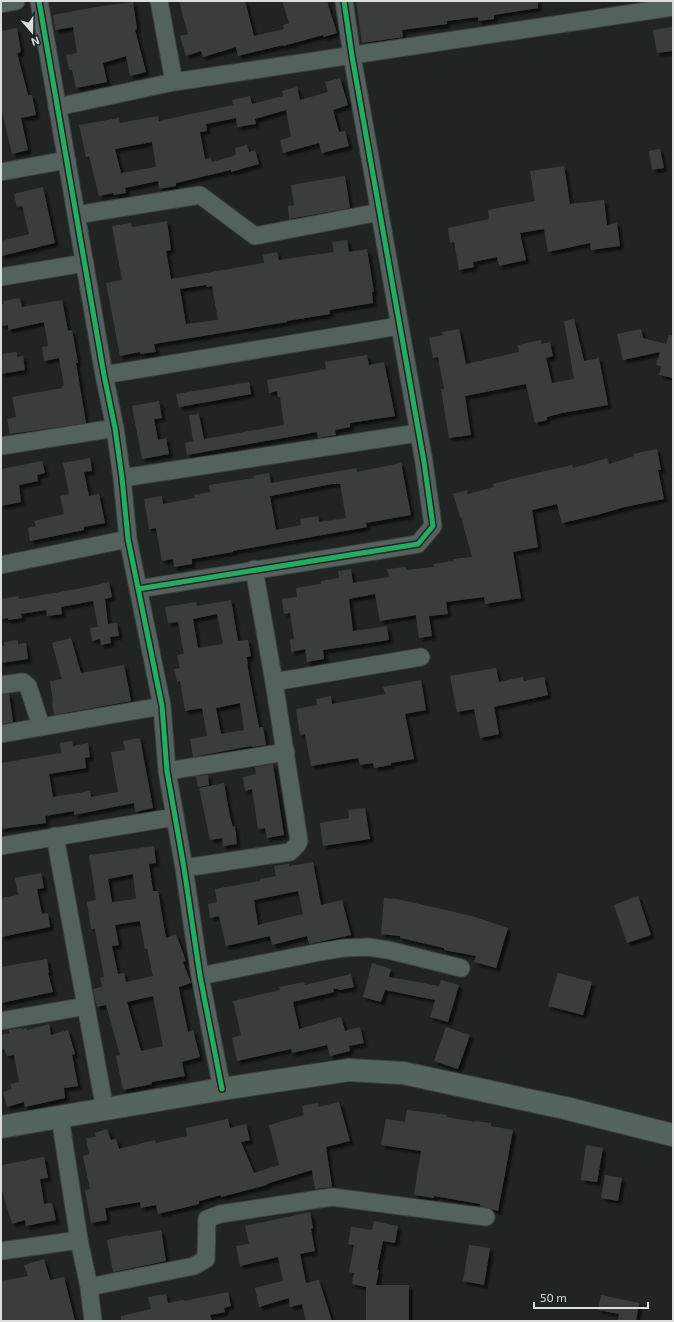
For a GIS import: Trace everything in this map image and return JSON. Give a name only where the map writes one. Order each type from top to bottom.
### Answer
[{"type":"street","points":[[1,4],[16,1]]},
{"type":"street","points":[[39,1],[104,375],[115,428],[128,539],[162,706],[167,771],[184,868],[200,976],[222,1089]]},
{"type":"street","points":[[159,1],[174,82]]},
{"type":"street","points":[[138,589],[418,544],[433,526],[352,56],[344,1]]},
{"type":"street","points":[[57,107],[174,82],[352,56],[645,6],[673,7]]},
{"type":"street","points":[[1,172],[67,160]]},
{"type":"street","points":[[76,215],[200,194],[255,236],[380,212]]},
{"type":"street","points":[[1,276],[85,262]]},
{"type":"street","points":[[104,375],[399,326]]},
{"type":"street","points":[[1,446],[115,428]]},
{"type":"street","points":[[122,478],[418,433]]},
{"type":"street","points":[[1,565],[128,539]]},
{"type":"street","points":[[184,868],[290,852],[299,841],[286,752],[254,570]]},
{"type":"street","points":[[274,682],[421,657]]},
{"type":"street","points":[[1,685],[23,682],[28,686],[41,726]]},
{"type":"street","points":[[1,734],[162,706]]},
{"type":"street","points":[[167,771],[286,752]]},
{"type":"street","points":[[1,846],[175,817]]},
{"type":"street","points":[[55,836],[105,1110]]},
{"type":"street","points":[[200,976],[320,952],[344,948],[368,947],[388,950],[461,968]]},
{"type":"street","points":[[1,1021],[86,1006]]},
{"type":"street","points":[[1,1127],[222,1089],[349,1070],[403,1073],[565,1108],[673,1135]]},
{"type":"street","points":[[60,1117],[79,1240],[89,1287],[93,1321]]},
{"type":"street","points":[[89,1287],[194,1266],[206,1259],[206,1219],[220,1214],[332,1197],[486,1217]]},
{"type":"street","points":[[1,1251],[79,1240]]},
{"type":"building","points":[[179,1],[245,1],[254,36],[284,29],[283,25],[289,23],[282,1],[327,1],[337,33],[324,37],[323,35],[238,56],[236,47],[203,57],[201,51],[186,56],[180,36],[188,34]]},
{"type":"building","points":[[356,1],[538,1],[538,8],[494,15],[494,19],[478,21],[478,17],[447,21],[447,24],[402,30],[403,37],[362,43]]},
{"type":"building","points":[[133,2],[137,29],[135,30],[146,72],[130,76],[126,56],[103,63],[107,82],[76,88],[72,70],[69,70],[66,55],[77,53],[73,27],[55,30],[53,15]]},
{"type":"building","points":[[673,27],[673,51],[657,53],[653,30]]},
{"type":"building","points":[[17,28],[21,52],[17,53],[28,95],[32,95],[36,115],[21,118],[28,150],[12,154],[1,107],[1,31]]},
{"type":"building","points":[[340,78],[348,105],[333,110],[339,132],[345,131],[349,146],[322,153],[319,143],[283,153],[280,140],[291,137],[286,110],[255,119],[256,124],[237,127],[236,118],[206,124],[207,131],[200,132],[205,159],[211,158],[212,162],[236,155],[235,148],[247,145],[249,152],[255,150],[259,164],[231,172],[231,170],[176,183],[176,186],[159,189],[158,181],[125,188],[126,193],[114,195],[113,193],[99,196],[89,156],[86,157],[79,125],[119,118],[120,123],[158,116],[159,121],[233,105],[232,100],[250,96],[252,104],[283,96],[282,91],[297,87],[300,100],[328,92],[325,82]],"holes":[[[152,142],[156,167],[121,173],[115,149]]]},
{"type":"building","points":[[660,149],[664,168],[652,170],[649,151]]},
{"type":"building","points":[[564,166],[570,204],[604,200],[607,225],[617,223],[620,246],[591,250],[590,243],[548,252],[544,229],[520,233],[526,260],[499,266],[497,257],[473,262],[474,267],[459,270],[454,242],[450,243],[448,228],[489,219],[488,210],[535,201],[530,171]]},
{"type":"building","points":[[345,176],[350,208],[289,219],[288,206],[294,205],[291,185]]},
{"type":"building","points":[[43,187],[55,243],[1,256],[1,241],[29,234],[22,206],[17,207],[14,194]]},
{"type":"building","points":[[167,221],[171,250],[166,251],[171,279],[264,263],[263,255],[277,252],[279,260],[334,252],[332,242],[347,240],[349,252],[367,249],[374,292],[372,292],[373,303],[330,310],[330,314],[154,344],[156,352],[140,354],[140,352],[120,356],[106,283],[122,280],[112,226],[131,223],[132,227]],"holes":[[[206,285],[207,287],[212,286],[218,320],[186,324],[180,289]]]},
{"type":"building","points":[[20,298],[22,307],[62,300],[68,331],[72,330],[86,423],[10,434],[7,419],[16,417],[12,397],[62,388],[62,386],[64,386],[59,358],[44,361],[42,347],[48,346],[44,322],[8,330],[8,325],[1,326],[1,304],[4,304],[3,301]]},
{"type":"building","points":[[574,319],[584,361],[599,358],[608,405],[562,413],[547,417],[547,420],[535,423],[526,384],[465,396],[471,435],[449,438],[441,389],[444,389],[438,357],[433,358],[429,338],[443,335],[442,332],[459,329],[466,364],[519,352],[518,345],[541,340],[542,344],[550,342],[553,356],[546,358],[552,383],[574,379],[564,321]]},
{"type":"building","points":[[641,329],[643,338],[666,344],[669,335],[673,336],[673,378],[659,375],[661,366],[656,365],[660,352],[623,360],[617,334]]},
{"type":"building","points":[[17,352],[17,357],[23,356],[25,370],[1,374],[1,359],[3,359],[2,354]]},
{"type":"building","points":[[367,355],[369,365],[384,362],[395,416],[350,423],[350,427],[335,430],[336,435],[318,438],[317,432],[187,455],[185,443],[193,441],[189,415],[199,414],[204,439],[284,425],[280,397],[278,397],[277,391],[269,393],[267,380],[326,369],[325,362]]},
{"type":"building","points":[[249,382],[251,394],[179,407],[176,394]]},
{"type":"building","points":[[159,401],[162,418],[154,419],[158,440],[166,438],[169,454],[142,459],[132,406]]},
{"type":"building","points":[[657,449],[661,470],[658,470],[664,499],[562,523],[557,504],[532,510],[538,547],[513,552],[521,598],[485,604],[484,597],[446,602],[448,614],[429,616],[432,636],[419,638],[416,615],[380,621],[375,594],[349,599],[353,631],[387,626],[389,640],[323,650],[324,659],[307,662],[305,649],[291,652],[290,640],[294,639],[290,613],[284,614],[282,599],[297,597],[296,588],[321,584],[321,581],[339,578],[338,571],[351,569],[353,583],[389,577],[387,569],[406,567],[406,570],[434,567],[433,564],[453,561],[453,559],[472,557],[453,494],[467,490],[468,494],[494,487],[493,484],[572,465],[573,468],[607,458],[609,464],[634,456],[633,454]]},
{"type":"building","points":[[90,458],[92,471],[84,472],[89,496],[99,494],[105,523],[84,527],[84,530],[30,541],[28,528],[36,526],[34,521],[64,514],[60,496],[69,494],[63,463]]},
{"type":"building","points":[[42,461],[45,473],[37,475],[38,481],[19,485],[21,502],[1,506],[1,469]]},
{"type":"building","points":[[401,463],[411,515],[366,523],[367,527],[192,559],[192,564],[174,567],[173,559],[162,561],[156,528],[149,529],[144,499],[162,496],[163,504],[195,498],[194,495],[210,492],[209,485],[254,478],[253,476],[269,473],[271,483],[356,468],[357,472]],"holes":[[[332,484],[340,484],[346,518],[319,522],[318,516],[300,519],[301,525],[276,530],[270,496]]]},
{"type":"building","points":[[109,582],[112,597],[105,599],[108,624],[117,623],[119,636],[110,637],[111,643],[101,645],[100,639],[92,641],[90,628],[98,627],[93,601],[61,607],[62,614],[47,616],[46,610],[21,614],[22,618],[8,620],[8,618],[1,619],[1,599],[18,596],[19,599]]},
{"type":"building","points":[[231,600],[238,641],[248,640],[251,656],[247,657],[248,669],[259,727],[263,727],[266,745],[251,746],[193,757],[190,739],[207,736],[202,708],[185,711],[180,681],[177,682],[174,669],[180,668],[177,655],[184,654],[178,622],[168,623],[165,607],[196,602],[197,606]],"holes":[[[217,614],[223,644],[198,648],[193,619]],[[240,703],[244,730],[221,734],[216,708]]]},
{"type":"building","points":[[71,638],[81,673],[124,665],[131,701],[54,715],[50,681],[62,679],[52,643]]},
{"type":"building","points":[[18,640],[18,644],[26,643],[28,659],[1,663],[1,646],[4,646],[4,642]]},
{"type":"building","points":[[496,668],[499,682],[523,677],[524,681],[544,677],[548,695],[494,707],[499,734],[480,738],[474,709],[457,712],[450,676]]},
{"type":"building","points":[[421,680],[426,710],[405,714],[414,759],[374,768],[373,763],[360,765],[358,758],[311,766],[305,734],[300,735],[296,709],[317,705],[316,699],[331,696],[332,704],[385,694],[383,687]]},
{"type":"building","points":[[9,694],[13,722],[1,724],[1,695]]},
{"type":"building","points":[[140,738],[153,808],[135,812],[134,803],[74,815],[74,811],[45,816],[46,823],[1,829],[1,763],[61,753],[60,743],[72,741],[73,746],[88,743],[90,757],[85,758],[86,768],[49,774],[53,797],[90,791],[91,797],[118,792],[111,752],[125,750],[123,741]]},
{"type":"building","points":[[273,764],[284,835],[267,838],[265,828],[258,829],[252,789],[245,791],[243,777],[256,774],[255,767]]},
{"type":"building","points":[[208,775],[209,785],[198,787],[196,776]]},
{"type":"building","points":[[224,783],[230,817],[233,827],[235,826],[237,844],[223,846],[222,838],[210,840],[199,788]]},
{"type":"building","points":[[365,808],[370,839],[323,846],[320,823],[349,818],[348,810]]},
{"type":"building","points":[[154,846],[156,863],[149,864],[153,891],[158,891],[166,938],[176,934],[186,961],[183,962],[191,983],[179,987],[179,989],[188,1032],[193,1030],[200,1057],[182,1062],[185,1076],[152,1082],[152,1084],[123,1090],[116,1056],[120,1055],[106,1005],[97,1007],[93,989],[102,987],[100,978],[104,977],[95,929],[91,929],[87,902],[96,900],[89,855]],"holes":[[[133,874],[136,899],[112,902],[108,879]],[[140,921],[145,949],[147,948],[153,976],[126,982],[124,973],[118,974],[112,946],[119,945],[115,925]],[[153,996],[163,1046],[141,1051],[127,1002]]]},
{"type":"building","points":[[313,862],[321,905],[342,900],[351,935],[309,944],[307,936],[272,945],[270,936],[226,946],[219,916],[210,918],[208,904],[217,902],[215,889],[260,881],[260,879],[276,876],[274,866],[289,864],[289,866]],"holes":[[[298,891],[303,914],[258,925],[254,900]]]},
{"type":"building","points":[[41,873],[44,888],[37,889],[42,914],[48,913],[50,927],[1,937],[1,898],[18,895],[15,878]]},
{"type":"building","points":[[638,896],[651,935],[627,943],[614,905]]},
{"type":"building","points":[[384,898],[397,899],[472,916],[508,928],[496,968],[474,962],[476,956],[444,950],[444,948],[400,938],[400,936],[381,934]]},
{"type":"building","points":[[47,959],[48,973],[53,992],[1,1003],[1,967]]},
{"type":"building","points":[[372,963],[391,969],[389,977],[439,986],[441,980],[459,985],[448,1022],[430,1017],[435,1000],[385,990],[381,1002],[363,997]]},
{"type":"building","points":[[558,973],[592,982],[583,1015],[548,1006]]},
{"type":"building","points":[[351,974],[354,987],[340,990],[333,988],[334,992],[293,1002],[299,1029],[341,1017],[345,1031],[360,1027],[364,1043],[349,1046],[350,1051],[330,1056],[327,1045],[292,1053],[291,1049],[237,1061],[232,1038],[241,1035],[233,1001],[280,990],[279,987],[304,982],[305,985]]},
{"type":"building","points":[[49,1024],[51,1035],[68,1030],[75,1054],[72,1055],[78,1086],[64,1088],[65,1098],[25,1107],[24,1102],[7,1107],[3,1092],[12,1089],[10,1084],[19,1082],[14,1055],[7,1056],[4,1049],[1,1050],[1,1035],[9,1033],[9,1030],[27,1028],[27,1030]]},
{"type":"building","points":[[446,1027],[470,1035],[458,1069],[434,1061]]},
{"type":"building","points":[[339,1102],[350,1141],[326,1147],[332,1187],[315,1189],[312,1170],[266,1184],[267,1185],[221,1197],[221,1195],[199,1201],[199,1204],[158,1214],[156,1205],[141,1208],[140,1202],[105,1208],[107,1220],[91,1223],[85,1190],[90,1189],[83,1156],[89,1154],[86,1138],[96,1137],[95,1133],[107,1129],[111,1140],[116,1139],[119,1149],[155,1140],[156,1143],[187,1136],[186,1128],[228,1119],[230,1128],[246,1124],[250,1140],[241,1142],[254,1173],[279,1165],[269,1125],[304,1115],[302,1106],[318,1103],[318,1107]]},
{"type":"building","points":[[407,1110],[447,1115],[446,1117],[475,1122],[491,1123],[491,1126],[513,1130],[498,1211],[480,1206],[480,1204],[434,1196],[434,1198],[414,1195],[421,1151],[381,1145],[386,1119],[405,1122]]},
{"type":"building","points":[[586,1145],[603,1148],[597,1182],[581,1180]]},
{"type":"building","points":[[44,1157],[48,1178],[40,1179],[44,1204],[52,1203],[56,1220],[26,1226],[25,1220],[12,1224],[1,1187],[1,1165]]},
{"type":"building","points":[[605,1175],[622,1178],[618,1201],[601,1198]]},
{"type":"building","points":[[310,1212],[315,1251],[300,1254],[306,1283],[319,1280],[332,1321],[306,1321],[302,1304],[290,1307],[289,1298],[259,1307],[255,1288],[283,1281],[278,1257],[240,1266],[236,1246],[249,1244],[245,1226]]},
{"type":"building","points":[[374,1221],[398,1226],[395,1243],[383,1241],[377,1270],[379,1270],[376,1285],[409,1285],[409,1321],[366,1321],[366,1287],[352,1284],[354,1273],[349,1272],[354,1245],[348,1244],[351,1227],[372,1230]]},
{"type":"building","points":[[161,1230],[166,1261],[113,1272],[107,1240]]},
{"type":"building","points":[[469,1245],[490,1248],[484,1285],[463,1281]]},
{"type":"building","points":[[44,1259],[50,1280],[64,1277],[75,1321],[1,1321],[1,1281],[28,1276],[24,1265]]},
{"type":"building","points":[[228,1292],[231,1306],[224,1308],[225,1312],[210,1315],[212,1321],[121,1321],[121,1316],[151,1309],[148,1297],[166,1294],[168,1303]]},
{"type":"building","points":[[601,1295],[639,1303],[636,1321],[618,1321],[619,1314],[598,1310]]},
{"type":"cycle path","points":[[39,1],[104,375],[115,428],[128,539],[162,706],[167,771],[184,868],[200,976],[222,1089]]},
{"type":"cycle path","points":[[138,589],[418,544],[433,526],[424,462],[352,56],[344,1]]}]
